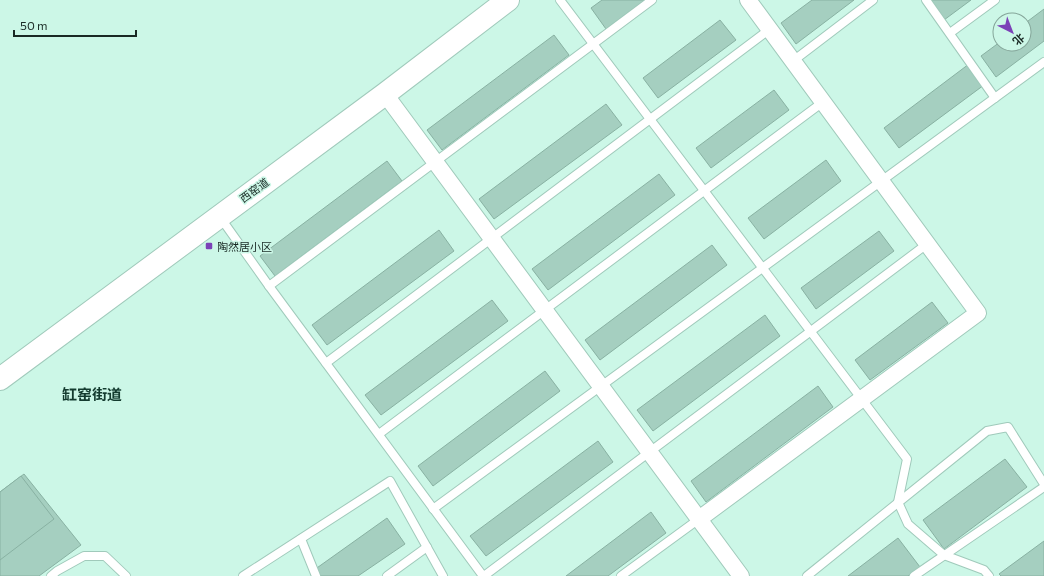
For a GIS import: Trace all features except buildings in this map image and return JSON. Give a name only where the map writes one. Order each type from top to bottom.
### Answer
[{"type":"street","name":"西窑道","points":[[0,379],[385,94],[508,0]]},
{"type":"street","points":[[699,519],[978,313],[750,1]]},
{"type":"street","points":[[385,94],[741,576]]},
{"type":"lane","points":[[560,0],[907,459],[898,502],[908,524],[944,555],[984,570],[989,576]]},
{"type":"lane","points":[[269,286],[652,0]]},
{"type":"lane","points":[[793,61],[873,0]]},
{"type":"lane","points":[[926,0],[995,98]]},
{"type":"lane","points":[[950,33],[995,0]]},
{"type":"lane","points":[[326,363],[770,29]]},
{"type":"lane","points":[[434,509],[1044,62]]},
{"type":"lane","points":[[378,434],[823,102]]},
{"type":"lane","points":[[220,216],[269,286],[484,576],[927,244]]},
{"type":"lane","points":[[807,576],[987,431],[1008,427],[1044,484]]},
{"type":"lane","points":[[243,576],[390,481],[443,576]]},
{"type":"lane","points":[[914,576],[1044,487]]},
{"type":"lane","points":[[621,576],[699,519]]},
{"type":"lane","points":[[301,539],[316,576]]},
{"type":"lane","points":[[387,576],[427,547]]},
{"type":"lane","points":[[51,576],[84,556],[105,556],[126,576]]},
{"type":"place","name":"陶然居小区","points":[[209,246]]},
{"type":"district","name":"缸窑街道","points":[[92,394]]}]
